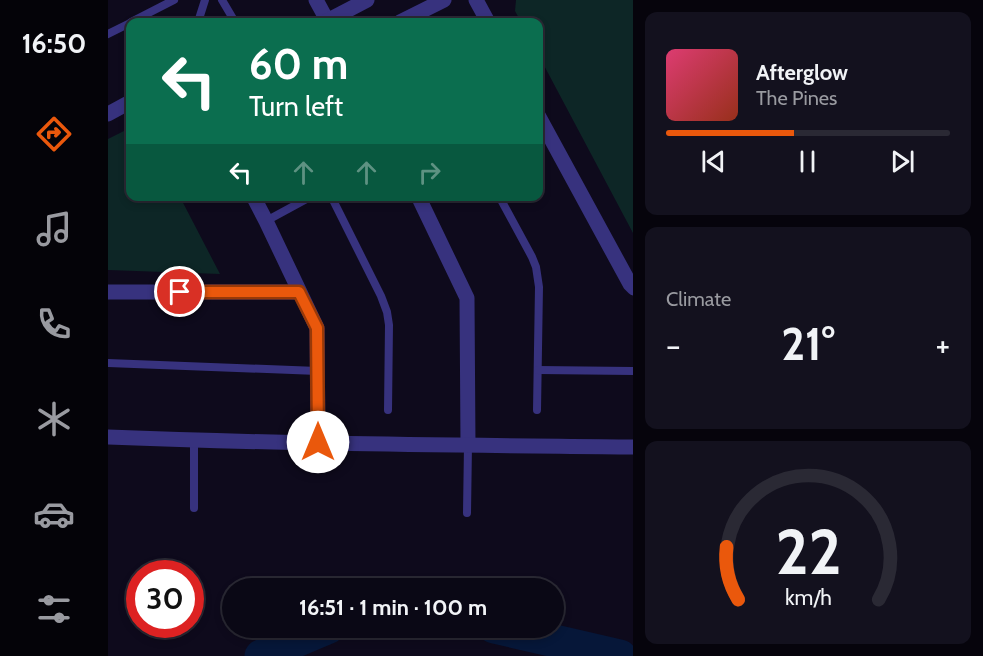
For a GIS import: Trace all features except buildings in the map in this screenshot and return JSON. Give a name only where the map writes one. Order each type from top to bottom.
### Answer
[{"type":"street","points":[[316,0],[325,18]]},
{"type":"street","points":[[334,18],[367,0]]},
{"type":"street","points":[[410,18],[444,0]]},
{"type":"street","points":[[476,0],[486,18]]},
{"type":"street","points":[[108,114],[126,104]]},
{"type":"street","points":[[543,125],[633,288]]},
{"type":"street","points":[[256,201],[317,328],[318,442]]},
{"type":"street","points":[[420,201],[467,298],[468,445]]},
{"type":"street","points":[[108,292],[299,292]]},
{"type":"street","points":[[108,437],[633,447]]},
{"type":"lane","points":[[140,18],[174,0]]},
{"type":"lane","points":[[199,18],[205,0]]},
{"type":"lane","points":[[222,0],[233,18]]},
{"type":"lane","points":[[108,34],[126,25]]},
{"type":"lane","points":[[266,221],[303,201]]},
{"type":"lane","points":[[334,201],[387,312],[389,325],[388,410]]},
{"type":"lane","points":[[502,201],[536,267],[539,287],[537,410]]},
{"type":"lane","points":[[108,363],[318,370]]},
{"type":"lane","points":[[538,370],[633,371]]},
{"type":"lane","points":[[194,440],[194,508]]},
{"type":"lane","points":[[467,513],[468,445]]},
{"type":"green space","points":[[516,0],[633,0],[633,233],[543,64],[543,18],[519,18],[515,11]]},
{"type":"green space","points":[[126,130],[126,201],[182,201],[220,274],[108,270],[108,139]]},
{"type":"waterway","points":[[261,656],[303,638]]},
{"type":"waterway","points":[[542,638],[620,656]]},
{"type":"route","points":[[180,292],[299,292],[317,328],[318,442]]}]
